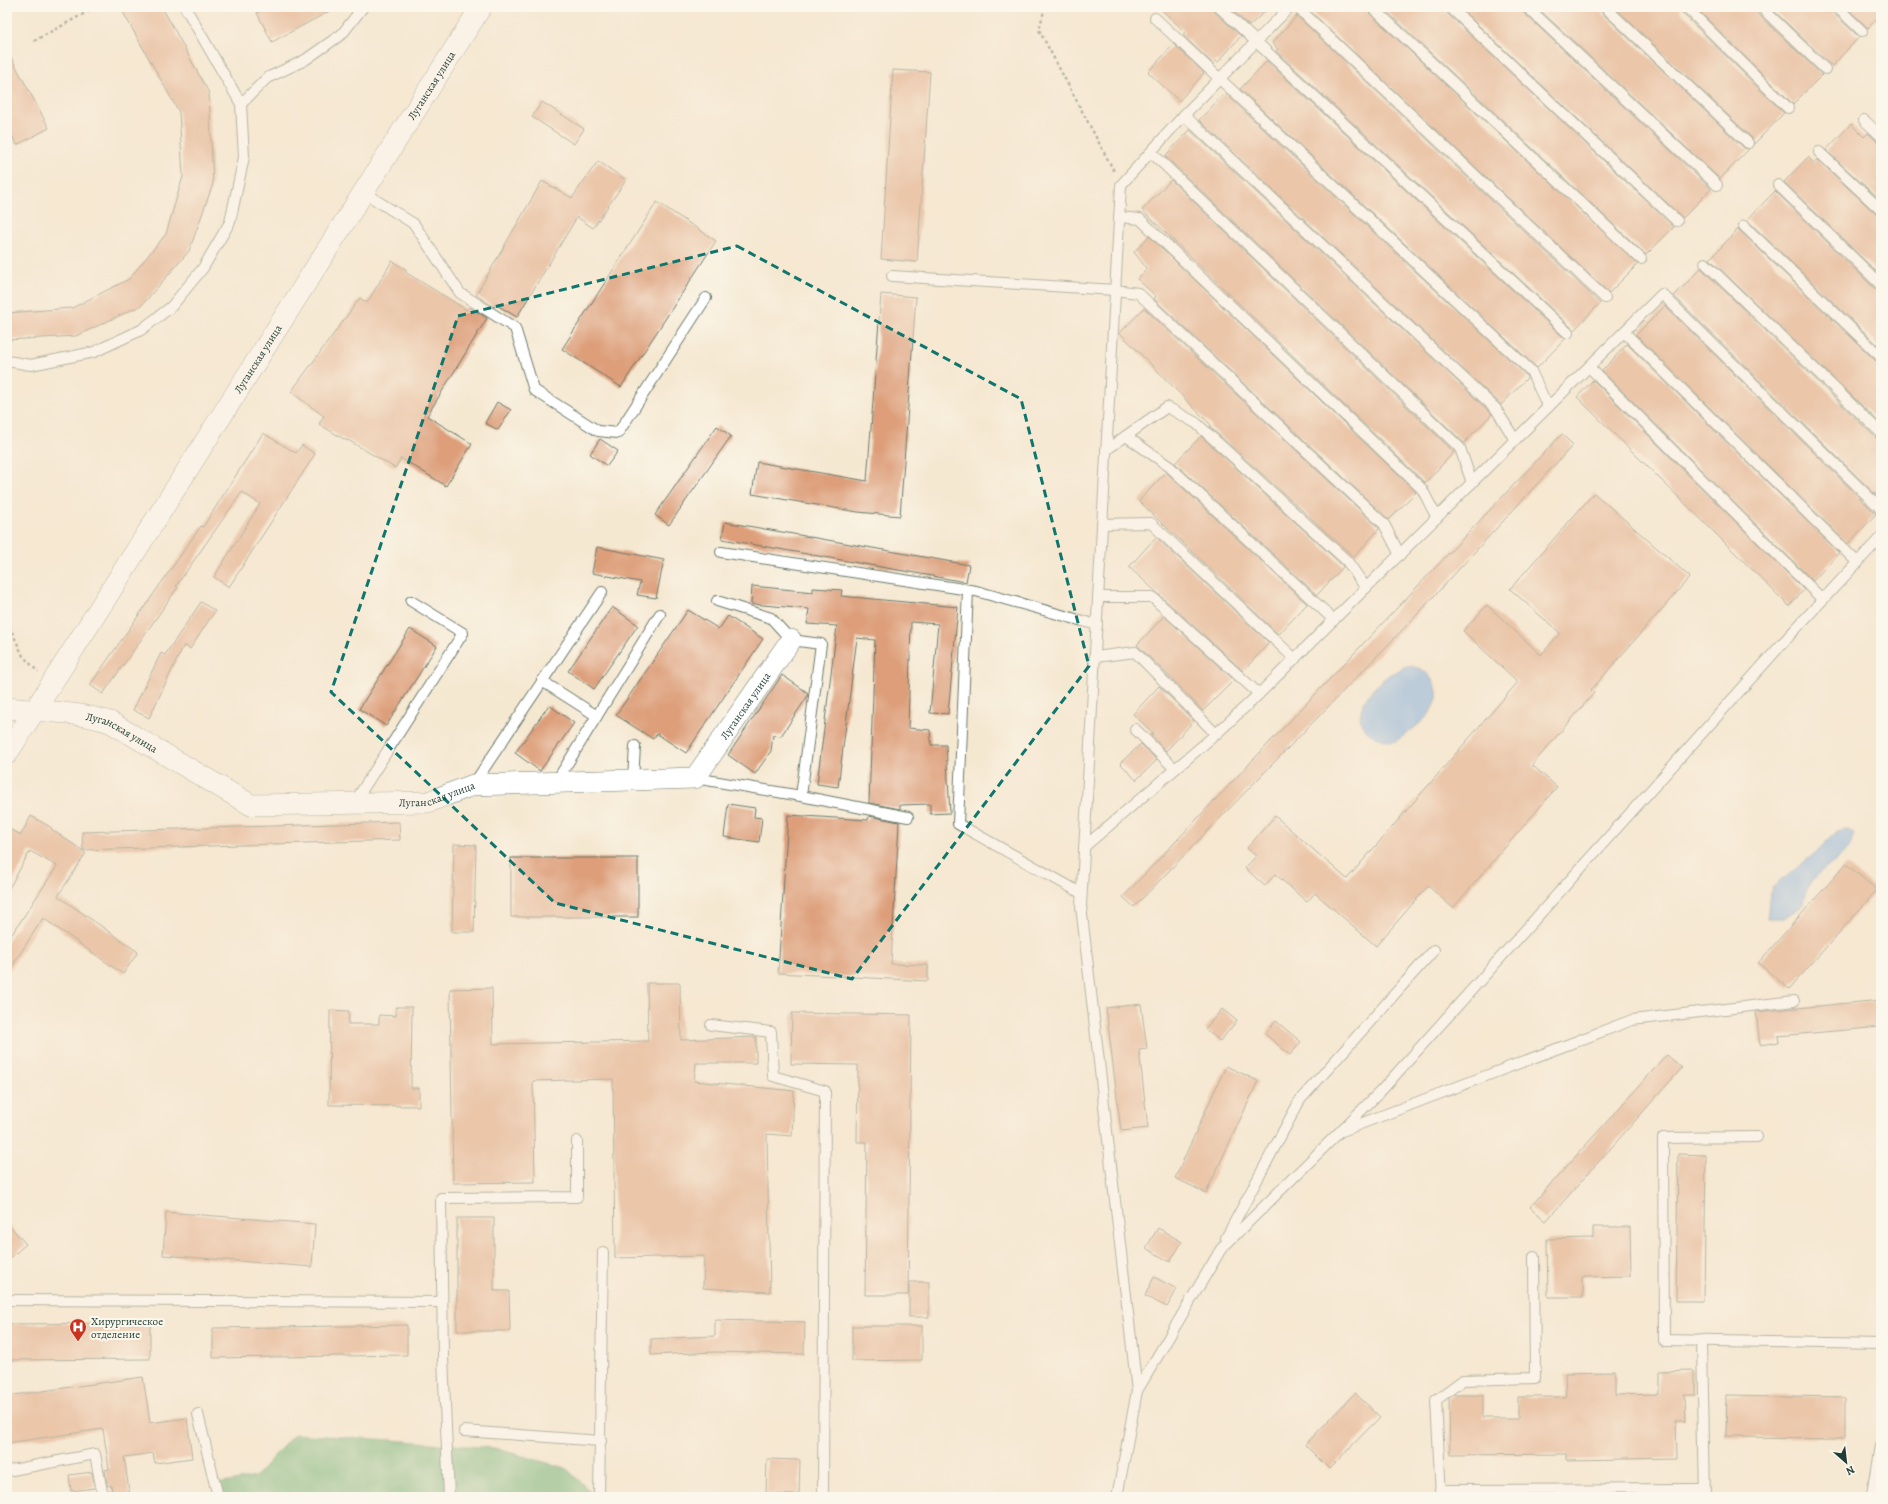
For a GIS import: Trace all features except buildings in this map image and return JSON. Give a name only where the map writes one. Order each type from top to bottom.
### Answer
[{"type":"street","name":"Луганская улица","points":[[12,746],[481,7]]},
{"type":"street","name":"Луганская улица","points":[[7,708],[90,715],[110,722],[251,805],[428,802],[473,785],[695,778],[791,640]]},
{"type":"street","points":[[7,717],[12,746]]},
{"type":"lane","points":[[7,361],[31,365],[94,352],[140,330],[171,308],[204,268],[230,222],[244,157],[241,104],[185,7]]},
{"type":"lane","points":[[241,104],[266,78],[305,60],[342,34],[363,7]]},
{"type":"lane","points":[[1219,7],[1568,333]]},
{"type":"lane","points":[[1117,1497],[1137,1391],[1081,906],[1121,185],[1184,115],[1290,7]]},
{"type":"lane","points":[[1296,7],[1605,298]]},
{"type":"lane","points":[[1372,7],[1641,259]]},
{"type":"lane","points":[[1450,7],[1677,221]]},
{"type":"lane","points":[[1527,7],[1717,185]]},
{"type":"lane","points":[[1605,7],[1748,143]]},
{"type":"lane","points":[[1686,7],[1788,108]]},
{"type":"lane","points":[[1761,7],[1825,69]]},
{"type":"lane","points":[[1837,7],[1862,31]]},
{"type":"lane","points":[[1156,18],[1531,371],[1548,407]]},
{"type":"lane","points":[[1184,115],[1496,409],[1515,440]]},
{"type":"lane","points":[[1864,120],[1881,136]]},
{"type":"lane","points":[[1151,152],[1460,448],[1472,483]]},
{"type":"lane","points":[[1819,152],[1881,210]]},
{"type":"lane","points":[[1778,185],[1881,285]]},
{"type":"lane","points":[[363,192],[414,224],[460,292],[515,328],[534,390],[598,431],[618,433],[706,298]]},
{"type":"lane","points":[[1119,217],[1140,219],[1422,489],[1437,518]]},
{"type":"lane","points":[[1744,226],[1881,357]]},
{"type":"lane","points":[[1705,263],[1881,433]]},
{"type":"lane","points":[[892,276],[1115,290],[1138,293],[1384,524],[1400,555]]},
{"type":"lane","points":[[1084,847],[1175,770],[1259,694],[1662,294],[1881,508]]},
{"type":"lane","points":[[1624,332],[1858,563]]},
{"type":"lane","points":[[1589,367],[1823,600]]},
{"type":"lane","points":[[1106,450],[1167,407],[1196,422],[1347,561],[1366,588]]},
{"type":"lane","points":[[1126,436],[1170,467],[1334,620]]},
{"type":"lane","points":[[1102,524],[1151,523],[1295,659]]},
{"type":"lane","points":[[1221,1249],[1385,1086],[1881,537]]},
{"type":"lane","points":[[721,552],[968,590],[1097,625]]},
{"type":"lane","points":[[968,590],[958,824],[1082,893]]},
{"type":"lane","points":[[473,785],[602,592]]},
{"type":"lane","points":[[1098,597],[1152,597],[1259,694]]},
{"type":"lane","points":[[354,803],[463,633],[411,601]]},
{"type":"lane","points":[[717,601],[772,618],[791,640],[821,644],[801,796]]},
{"type":"lane","points":[[556,782],[660,614]]},
{"type":"lane","points":[[1095,657],[1135,652],[1216,734]]},
{"type":"lane","points":[[542,681],[597,716]]},
{"type":"lane","points":[[1135,729],[1175,770]]},
{"type":"lane","points":[[633,780],[635,746]]},
{"type":"lane","points":[[695,778],[801,796],[908,817]]},
{"type":"lane","points":[[1137,1391],[1221,1249],[1300,1100],[1434,950]]},
{"type":"lane","points":[[1337,1133],[1632,1020],[1794,1001]]},
{"type":"lane","points":[[712,1025],[771,1032],[773,1076],[825,1091],[823,1497]]},
{"type":"lane","points":[[1757,1137],[1663,1138],[1664,1340],[1881,1344]]},
{"type":"lane","points":[[450,1497],[442,1357],[441,1198],[577,1197],[577,1141]]},
{"type":"lane","points":[[599,1497],[603,1252]]},
{"type":"lane","points":[[1534,1257],[1535,1378],[1464,1380],[1436,1400],[1440,1494],[1705,1493],[1702,1340]]},
{"type":"lane","points":[[7,1300],[442,1302]]},
{"type":"lane","points":[[198,1414],[218,1497]]},
{"type":"lane","points":[[464,1431],[601,1442]]},
{"type":"lane","points":[[1873,1497],[1881,1446]]},
{"type":"lane","points":[[7,1471],[95,1454],[103,1497]]},
{"type":"path","points":[[34,41],[96,7]]},
{"type":"path","points":[[1045,7],[1039,30],[1121,185]]},
{"type":"path","points":[[7,621],[23,656],[50,686]]},
{"type":"highlighted area","points":[[737,246],[1021,399],[1089,666],[852,979],[555,903],[331,692],[458,316]]},
{"type":"green space","points":[[294,1434],[494,1448],[566,1468],[592,1493],[590,1497],[222,1497],[218,1484],[255,1477]]},
{"type":"water","points":[[1406,666],[1418,668],[1427,673],[1437,690],[1437,699],[1428,716],[1395,742],[1381,739],[1370,734],[1364,728],[1360,720],[1364,702],[1380,682],[1389,675]]},
{"type":"water","points":[[1844,829],[1854,833],[1851,846],[1813,880],[1808,887],[1803,905],[1784,918],[1768,918],[1767,907],[1772,888],[1815,853],[1837,831]]},
{"type":"place","name":"Хирургическое отделение","points":[[78,1342]]}]
